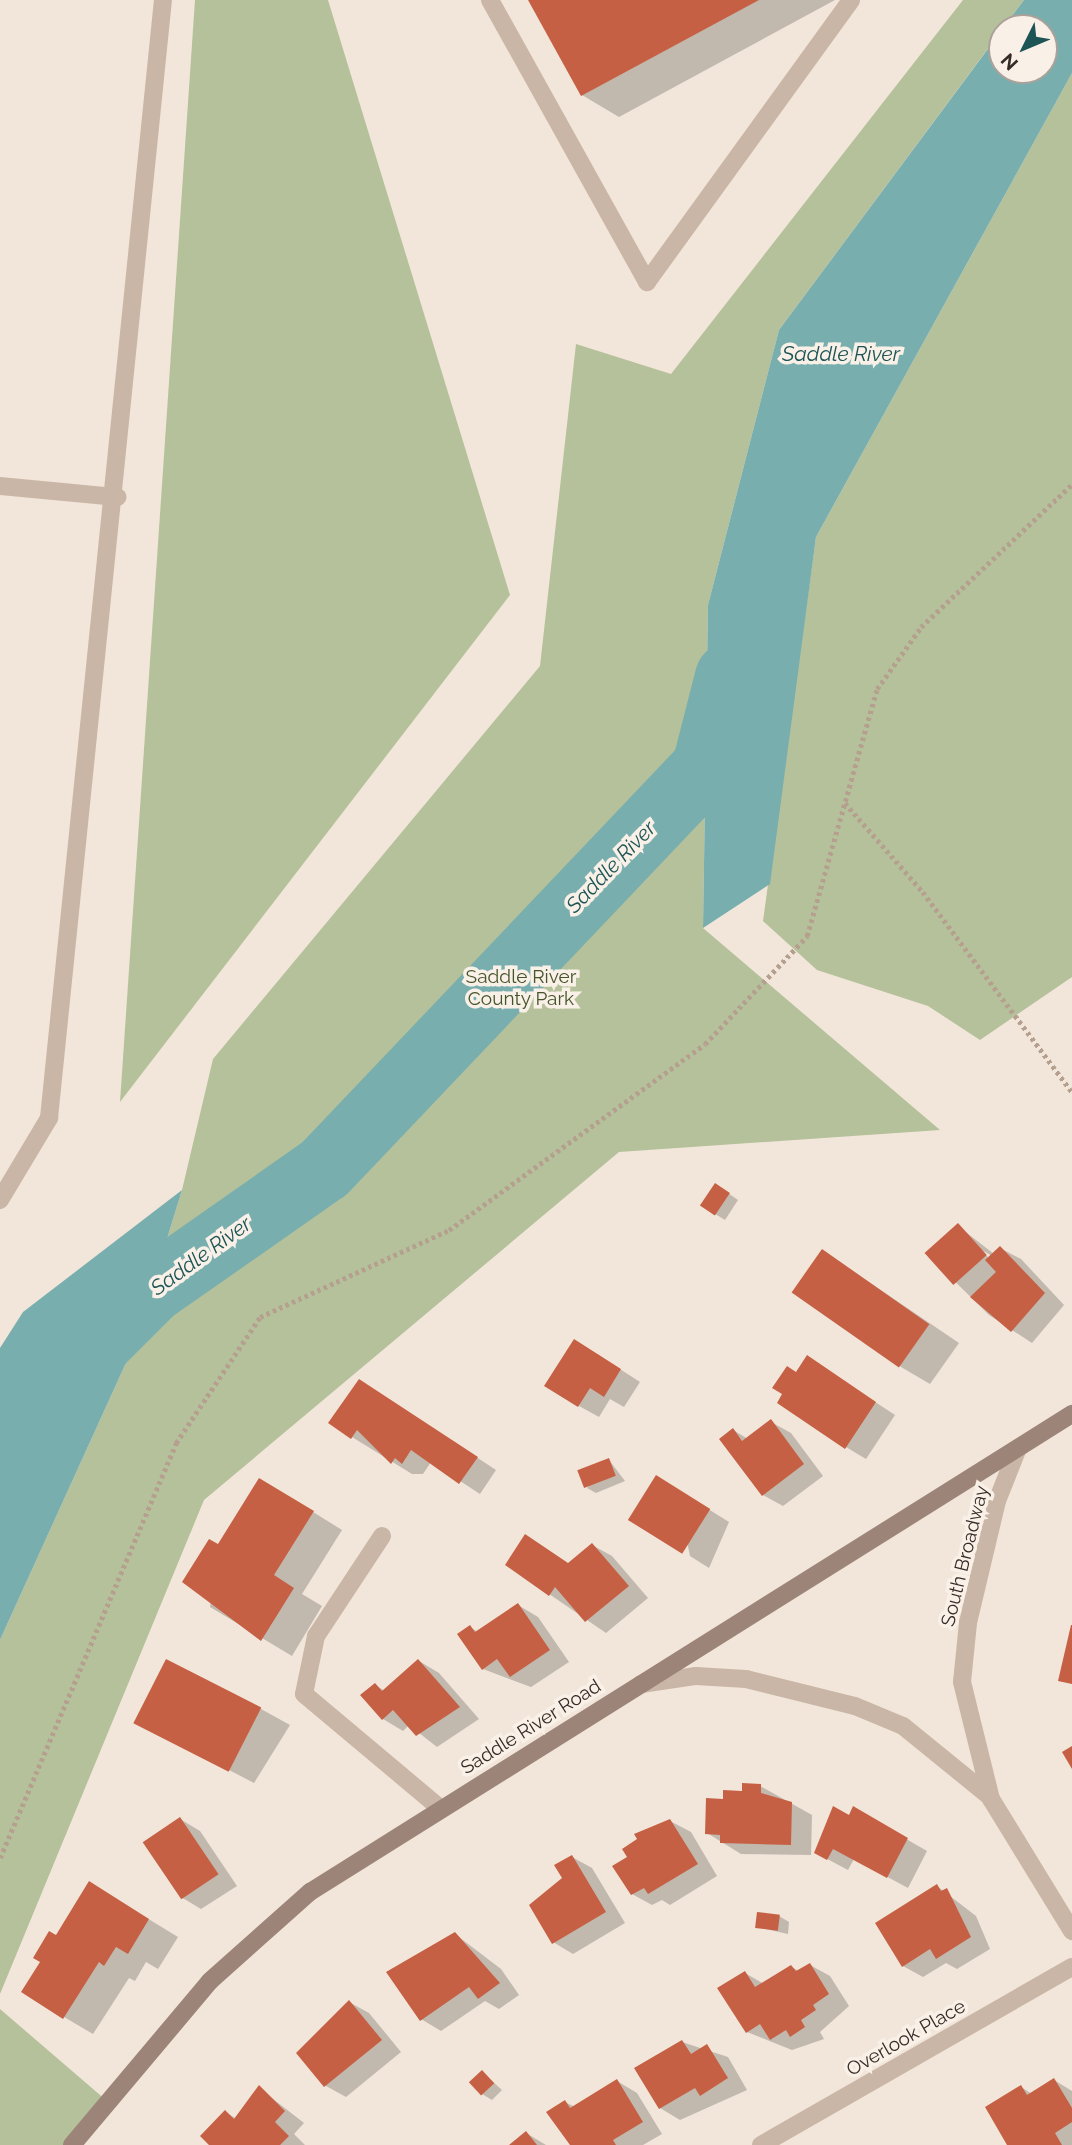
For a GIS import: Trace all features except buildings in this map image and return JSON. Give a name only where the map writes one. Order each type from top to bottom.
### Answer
[{"type":"street","points":[[0,1200],[49,1118],[117,497],[163,0]]},
{"type":"street","points":[[490,0],[647,282],[851,0]]},
{"type":"street","points":[[0,486],[117,497]]},
{"type":"street","name":"Saddle River Road","points":[[72,2145],[210,1981],[310,1892],[636,1685],[1072,1414]]},
{"type":"street","name":"South Broadway","points":[[1018,1448],[997,1501],[968,1623],[962,1682],[991,1799],[1072,1931]]},
{"type":"street","points":[[382,1536],[316,1636],[304,1693],[441,1809]]},
{"type":"street","name":"South Broadway","points":[[636,1685],[696,1676],[746,1679],[856,1706],[903,1726],[991,1799]]},
{"type":"street","name":"Overlook Place","points":[[761,2145],[1072,1967]]},
{"type":"path","points":[[0,1857],[176,1443],[260,1317],[450,1230],[705,1044],[807,936],[884,678],[921,628],[1072,484]]},
{"type":"path","points":[[845,803],[939,912],[1072,1092]]},
{"type":"green space","points":[[195,0],[328,0],[510,595],[120,1102]]},
{"type":"green space","name":"Saddle River County Park","points":[[963,0],[1024,0],[1014,14],[988,14],[988,48],[779,330],[708,605],[703,928],[940,1130],[619,1152],[204,1500],[0,1994],[0,1640],[135,1343],[182,1190],[213,1059],[540,666],[576,344],[671,374]]},
{"type":"green space","points":[[1072,73],[1072,977],[980,1040],[928,1006],[817,970],[763,921],[816,537]]},
{"type":"green space","points":[[0,2009],[107,2101],[72,2145],[0,2145]]},
{"type":"water","name":"Saddle River","points":[[1024,0],[1072,0],[1072,73],[816,537],[770,884],[703,928],[708,605],[779,330],[988,49],[988,84],[1058,84],[1058,14],[1014,14]]},
{"type":"water","name":"Saddle River","points":[[182,1190],[135,1343],[0,1640],[0,1348],[23,1312]]},
{"type":"waterway","name":"Saddle River","points":[[0,1476],[25,1416],[151,1290],[324,1169],[706,767],[729,677]]}]
